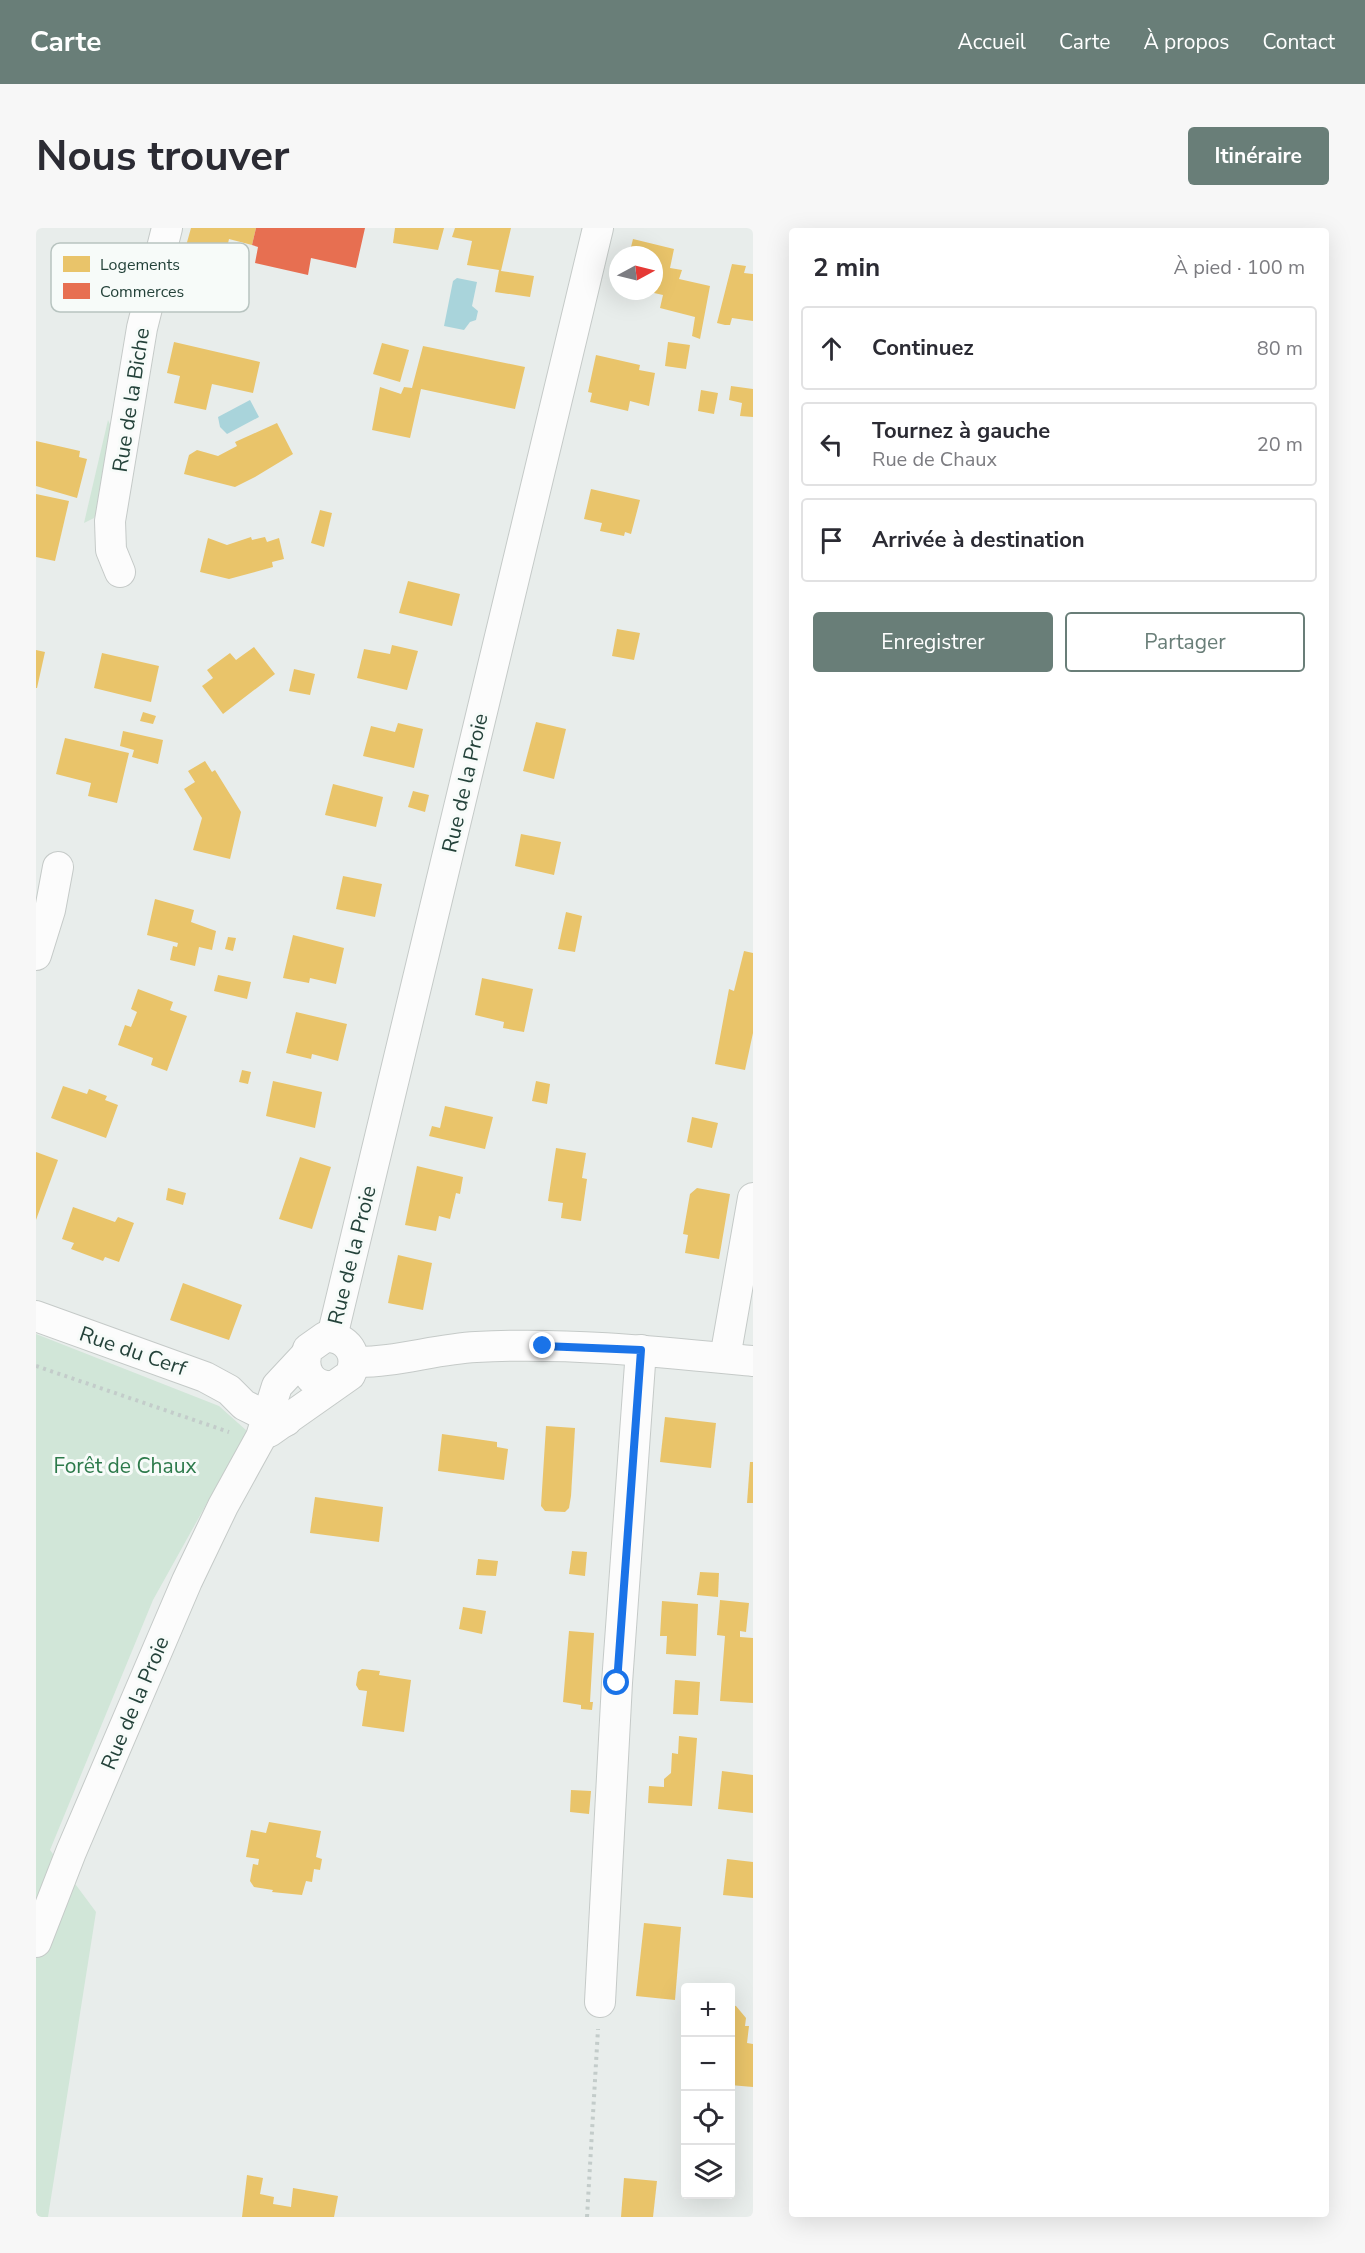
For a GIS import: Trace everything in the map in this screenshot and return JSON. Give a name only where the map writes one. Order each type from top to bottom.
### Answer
[{"type":"street","name":"Rue de la Biche","points":[[163,243],[167,228]]},
{"type":"street","name":"Rue de la Proie","points":[[332,1337],[598,228]]},
{"type":"street","name":"Rue de la Biche","points":[[120,572],[111,550],[110,521],[146,312]]},
{"type":"street","points":[[36,955],[50,910],[58,867]]},
{"type":"street","points":[[354,1362],[373,1363],[435,1351],[474,1347],[543,1346],[641,1350],[739,1360],[753,1198]]},
{"type":"street","name":"Rue du Cerf","points":[[36,1316],[205,1377],[229,1390],[268,1429]]},
{"type":"street","points":[[325,1337],[332,1337],[342,1340],[350,1347],[354,1362],[346,1381],[334,1386],[323,1386],[309,1377],[305,1366],[305,1356],[312,1343],[325,1337]]},
{"type":"street","points":[[600,2002],[617,1683],[641,1350]]},
{"type":"street","name":"Rue de la Proie","points":[[36,1942],[76,1841],[187,1581],[223,1506],[268,1429],[277,1386],[305,1356]]},
{"type":"street","points":[[229,1390],[277,1386]]},
{"type":"street","name":"Rue de la Proie","points":[[268,1429],[334,1386]]},
{"type":"path","points":[[36,1366],[268,1429]]},
{"type":"path","points":[[587,2217],[600,2002]]},
{"type":"green space","points":[[108,420],[115,435],[100,507],[94,518],[84,523]]},
{"type":"green space","name":"Forêt de Chaux","points":[[36,1334],[219,1406],[247,1431],[153,1600],[50,1850],[96,1912],[48,2217],[36,2217]]},
{"type":"water","points":[[457,278],[477,282],[472,306],[478,311],[476,320],[470,322],[464,330],[444,326],[453,281]]},
{"type":"water","points":[[250,400],[259,417],[227,434],[220,427],[218,417]]},
{"type":"building: Logements","points":[[191,228],[256,228],[252,245],[229,239],[228,243],[187,243]]},
{"type":"building: Logements","points":[[395,228],[444,228],[438,250],[393,243]]},
{"type":"building: Logements","points":[[455,228],[511,228],[501,271],[534,276],[530,297],[495,292],[499,270],[467,265],[472,241],[452,237]]},
{"type":"building: Logements","points":[[633,239],[662,246],[631,246]]},
{"type":"building: Logements","points":[[663,246],[674,249],[670,268],[682,270],[679,279],[710,286],[700,339],[692,336],[695,317],[660,308],[663,300]]},
{"type":"building: Logements","points":[[732,264],[746,266],[744,273],[753,274],[753,321],[732,318],[730,325],[725,325],[717,323]]},
{"type":"building: Logements","points":[[174,342],[260,362],[253,393],[212,384],[206,410],[174,403],[180,376],[167,373]]},
{"type":"building: Logements","points":[[668,342],[690,345],[686,369],[665,366]]},
{"type":"building: Logements","points":[[382,343],[409,350],[400,382],[373,374]]},
{"type":"building: Logements","points":[[423,346],[525,367],[515,409],[421,389],[410,438],[372,430],[380,387],[401,394],[404,387],[412,388]]},
{"type":"building: Logements","points":[[596,355],[640,365],[639,370],[655,373],[649,406],[630,401],[628,411],[590,402],[592,393],[588,392]]},
{"type":"building: Logements","points":[[731,386],[753,389],[753,417],[740,416],[742,403],[729,400]]},
{"type":"building: Logements","points":[[701,390],[718,393],[714,414],[698,411]]},
{"type":"building: Logements","points":[[277,423],[293,454],[255,477],[235,487],[184,474],[189,455],[197,450],[218,456],[237,446],[235,442]]},
{"type":"building: Logements","points":[[36,441],[80,451],[79,457],[87,459],[77,498],[36,486]]},
{"type":"building: Logements","points":[[591,489],[640,500],[631,534],[625,532],[624,536],[600,531],[602,523],[584,519]]},
{"type":"building: Logements","points":[[36,494],[69,501],[55,561],[36,557]]},
{"type":"building: Logements","points":[[320,510],[332,513],[324,547],[311,543]]},
{"type":"building: Logements","points":[[251,537],[252,540],[265,537],[267,542],[279,538],[284,559],[272,562],[273,567],[229,579],[200,572],[208,538],[227,545]]},
{"type":"building: Logements","points":[[408,581],[460,594],[452,626],[399,613]]},
{"type":"building: Logements","points":[[617,629],[640,633],[634,660],[612,656]]},
{"type":"building: Logements","points":[[392,645],[418,651],[407,690],[357,678],[364,649],[390,654]]},
{"type":"building: Logements","points":[[254,647],[275,674],[223,714],[202,686],[213,678],[207,670],[230,653],[236,660]]},
{"type":"building: Logements","points":[[36,650],[45,652],[37,688],[36,688]]},
{"type":"building: Logements","points":[[102,653],[159,666],[151,702],[94,688]]},
{"type":"building: Logements","points":[[294,669],[315,674],[310,695],[289,691]]},
{"type":"building: Logements","points":[[143,712],[156,716],[153,724],[140,721]]},
{"type":"building: Logements","points":[[536,722],[566,729],[554,779],[523,771]]},
{"type":"building: Logements","points":[[398,723],[423,729],[414,768],[363,756],[371,726],[395,732]]},
{"type":"building: Logements","points":[[123,731],[163,740],[158,764],[132,757],[134,750],[120,746]]},
{"type":"building: Logements","points":[[65,738],[129,753],[117,803],[88,796],[91,783],[56,774]]},
{"type":"building: Logements","points":[[205,761],[212,772],[215,770],[241,812],[230,859],[193,850],[202,818],[184,789],[195,782],[188,771]]},
{"type":"building: Logements","points":[[333,784],[383,797],[376,827],[325,815]]},
{"type":"building: Logements","points":[[413,791],[429,795],[425,812],[408,807]]},
{"type":"building: Logements","points":[[521,834],[561,842],[554,875],[515,866]]},
{"type":"building: Logements","points":[[343,876],[382,884],[375,917],[336,909]]},
{"type":"building: Logements","points":[[155,899],[194,910],[191,922],[216,931],[212,950],[199,947],[195,966],[170,960],[173,946],[177,947],[178,943],[147,935]]},
{"type":"building: Logements","points":[[566,912],[582,916],[575,952],[558,949]]},
{"type":"building: Logements","points":[[293,935],[344,948],[336,984],[310,978],[309,983],[283,978]]},
{"type":"building: Logements","points":[[228,937],[236,938],[233,951],[225,949]]},
{"type":"building: Logements","points":[[744,951],[753,953],[753,1033],[745,1070],[715,1064],[729,989],[734,991]]},
{"type":"building: Logements","points":[[218,975],[251,982],[247,999],[214,991]]},
{"type":"building: Logements","points":[[482,978],[533,989],[524,1032],[503,1028],[504,1022],[475,1015]]},
{"type":"building: Logements","points":[[138,989],[173,1002],[170,1010],[187,1016],[167,1071],[151,1065],[153,1058],[118,1045],[125,1025],[131,1027],[137,1012],[131,1009]]},
{"type":"building: Logements","points":[[296,1012],[347,1024],[338,1061],[312,1054],[311,1059],[286,1053]]},
{"type":"building: Logements","points":[[242,1070],[251,1072],[248,1084],[239,1082]]},
{"type":"building: Logements","points":[[273,1081],[322,1092],[315,1128],[266,1116]]},
{"type":"building: Logements","points":[[536,1081],[550,1084],[547,1104],[532,1101]]},
{"type":"building: Logements","points":[[63,1086],[87,1094],[89,1089],[107,1096],[105,1100],[118,1105],[106,1138],[51,1118]]},
{"type":"building: Logements","points":[[445,1106],[493,1117],[485,1149],[429,1136],[432,1126],[440,1128]]},
{"type":"building: Logements","points":[[692,1117],[718,1123],[712,1148],[687,1142]]},
{"type":"building: Logements","points":[[556,1148],[586,1153],[582,1178],[587,1179],[581,1221],[561,1218],[563,1203],[548,1201]]},
{"type":"building: Logements","points":[[36,1152],[58,1160],[36,1220]]},
{"type":"building: Logements","points":[[300,1157],[331,1167],[312,1229],[279,1219]]},
{"type":"building: Logements","points":[[417,1166],[463,1177],[460,1194],[456,1193],[450,1219],[439,1216],[436,1231],[405,1225]]},
{"type":"building: Logements","points":[[168,1188],[186,1193],[183,1205],[166,1200]]},
{"type":"building: Logements","points":[[697,1188],[730,1194],[719,1259],[685,1253],[688,1235],[683,1234],[690,1194]]},
{"type":"building: Logements","points":[[73,1207],[115,1222],[118,1217],[134,1223],[119,1262],[105,1257],[103,1261],[71,1249],[74,1243],[62,1239]]},
{"type":"building: Logements","points":[[398,1255],[432,1263],[423,1310],[388,1303]]},
{"type":"building: Logements","points":[[183,1283],[242,1305],[229,1340],[170,1320]]},
{"type":"building: Logements","points":[[665,1417],[716,1423],[711,1468],[660,1462]]},
{"type":"building: Logements","points":[[546,1426],[575,1428],[571,1496],[569,1508],[565,1512],[545,1511],[541,1506]]},
{"type":"building: Logements","points":[[442,1434],[497,1442],[497,1447],[508,1449],[504,1480],[438,1471]]},
{"type":"building: Logements","points":[[750,1462],[753,1462],[753,1503],[747,1503]]},
{"type":"building: Logements","points":[[315,1497],[383,1507],[379,1542],[310,1533]]},
{"type":"building: Logements","points":[[572,1551],[587,1552],[585,1576],[569,1574]]},
{"type":"building: Logements","points":[[478,1559],[498,1561],[496,1576],[476,1575]]},
{"type":"building: Logements","points":[[700,1572],[719,1573],[718,1597],[697,1595]]},
{"type":"building: Logements","points":[[720,1600],[749,1603],[746,1632],[740,1631],[740,1637],[753,1638],[753,1703],[720,1701],[725,1636],[717,1635]]},
{"type":"building: Logements","points":[[662,1601],[698,1604],[696,1656],[666,1654],[667,1636],[660,1636]]},
{"type":"building: Logements","points":[[463,1607],[486,1611],[482,1634],[459,1629]]},
{"type":"building: Logements","points":[[569,1631],[594,1633],[590,1702],[593,1702],[592,1710],[581,1709],[581,1705],[563,1702]]},
{"type":"building: Logements","points":[[362,1669],[380,1671],[379,1675],[411,1680],[404,1732],[362,1726],[367,1691],[359,1690],[356,1685],[358,1672]]},
{"type":"building: Logements","points":[[675,1680],[700,1682],[698,1715],[673,1714]]},
{"type":"building: Logements","points":[[679,1736],[697,1738],[692,1806],[648,1803],[649,1786],[664,1787],[664,1779],[671,1773],[672,1753],[678,1754]]},
{"type":"building: Logements","points":[[722,1771],[753,1775],[753,1813],[718,1809]]},
{"type":"building: Logements","points":[[571,1790],[591,1791],[589,1814],[570,1812]]},
{"type":"building: Logements","points":[[269,1822],[321,1831],[316,1857],[322,1859],[320,1870],[314,1869],[312,1882],[306,1881],[302,1895],[272,1892],[273,1890],[254,1887],[250,1881],[253,1864],[258,1865],[259,1859],[246,1857],[251,1830],[266,1833]]},
{"type":"building: Logements","points":[[727,1859],[753,1862],[753,1898],[723,1895]]},
{"type":"building: Logements","points":[[644,1923],[681,1927],[675,2000],[636,1996]]},
{"type":"building: Logements","points":[[735,2006],[746,2018],[745,2026],[749,2026],[747,2043],[753,2044],[753,2087],[735,2085]]},
{"type":"building: Logements","points":[[247,2175],[263,2178],[260,2194],[274,2197],[273,2204],[291,2207],[293,2188],[338,2196],[334,2217],[242,2217]]},
{"type":"building: Logements","points":[[624,2178],[657,2181],[653,2217],[621,2217]]},
{"type":"building: Commerces","points":[[256,228],[365,228],[356,268],[311,258],[308,275],[255,263],[258,247],[252,245]]},
{"type":"route","points":[[543,1346],[641,1350],[617,1683]]}]
